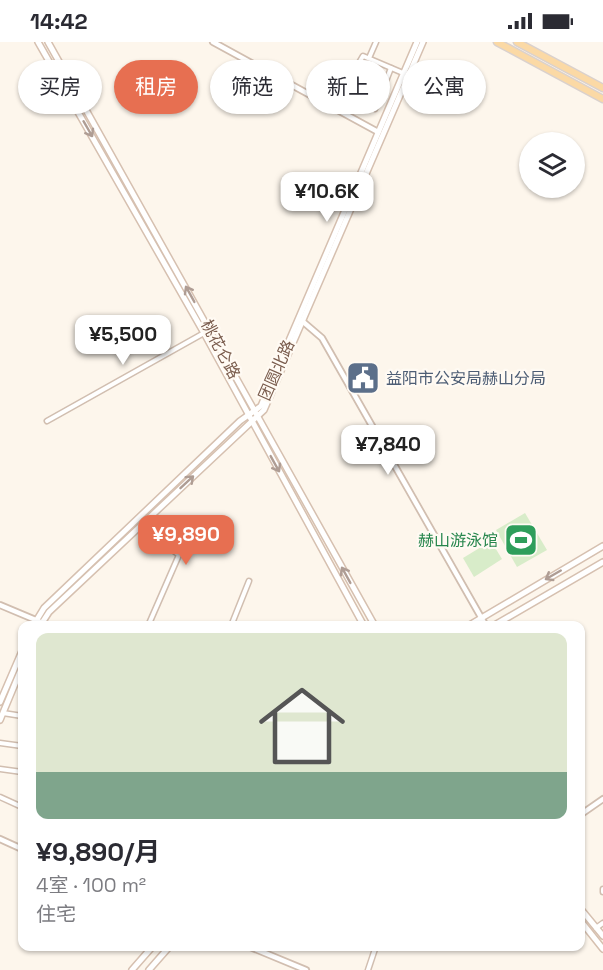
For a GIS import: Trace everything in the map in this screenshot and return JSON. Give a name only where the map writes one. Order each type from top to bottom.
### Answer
[{"type":"main road","name":"桃花仑路","points":[[38,42],[204,333],[248,415],[254,417],[372,621]]},
{"type":"main road","name":"桃花仑路","points":[[48,42],[210,330],[361,621]]},
{"type":"main road","name":"团圆北路","points":[[409,60],[417,42]]},
{"type":"main road","name":"团圆北路","points":[[40,621],[254,417],[301,320],[423,42]]},
{"type":"main road","points":[[497,42],[603,99]]},
{"type":"main road","points":[[517,42],[603,88]]},
{"type":"main road","name":"团圆北路","points":[[301,320],[402,75]]},
{"type":"main road","name":"团圆北路","points":[[39,621],[44,608],[248,415]]},
{"type":"main road","points":[[475,621],[603,546]]},
{"type":"main road","points":[[502,621],[603,562]]},
{"type":"main road","points":[[0,702],[18,660]]},
{"type":"main road","points":[[0,720],[18,677]]},
{"type":"main road","points":[[585,914],[603,936]]},
{"type":"main road","points":[[585,927],[603,950]]},
{"type":"main road","points":[[132,970],[149,951]]},
{"type":"main road","points":[[149,970],[166,951]]},
{"type":"street","points":[[213,42],[378,132]]},
{"type":"street","points":[[369,58],[376,42]]},
{"type":"street","points":[[361,60],[363,56],[402,73]]},
{"type":"street","points":[[301,320],[322,338],[483,621]]},
{"type":"street","points":[[47,421],[210,330]]},
{"type":"street","points":[[140,526],[179,555],[150,621]]},
{"type":"street","points":[[233,621],[249,581]]},
{"type":"street","points":[[0,605],[34,621]]},
{"type":"street","points":[[3,713],[18,715]]},
{"type":"street","points":[[0,743],[18,745]]},
{"type":"street","points":[[0,769],[18,771]]},
{"type":"street","points":[[0,796],[18,805]]},
{"type":"street","points":[[585,812],[603,799]]},
{"type":"street","points":[[0,839],[18,847]]},
{"type":"street","points":[[596,928],[603,923]]},
{"type":"street","points":[[260,951],[306,970]]},
{"type":"street","points":[[368,970],[374,951]]},
{"type":"green space","name":"赫山游泳馆","points":[[525,513],[547,550],[517,567],[496,530]]},
{"type":"green space","points":[[491,541],[502,559],[474,577],[463,558]]},
{"type":"place","name":"益阳市公安局赫山分局","points":[[363,378]]},
{"type":"place","name":"赫山游泳馆","points":[[521,540]]}]
